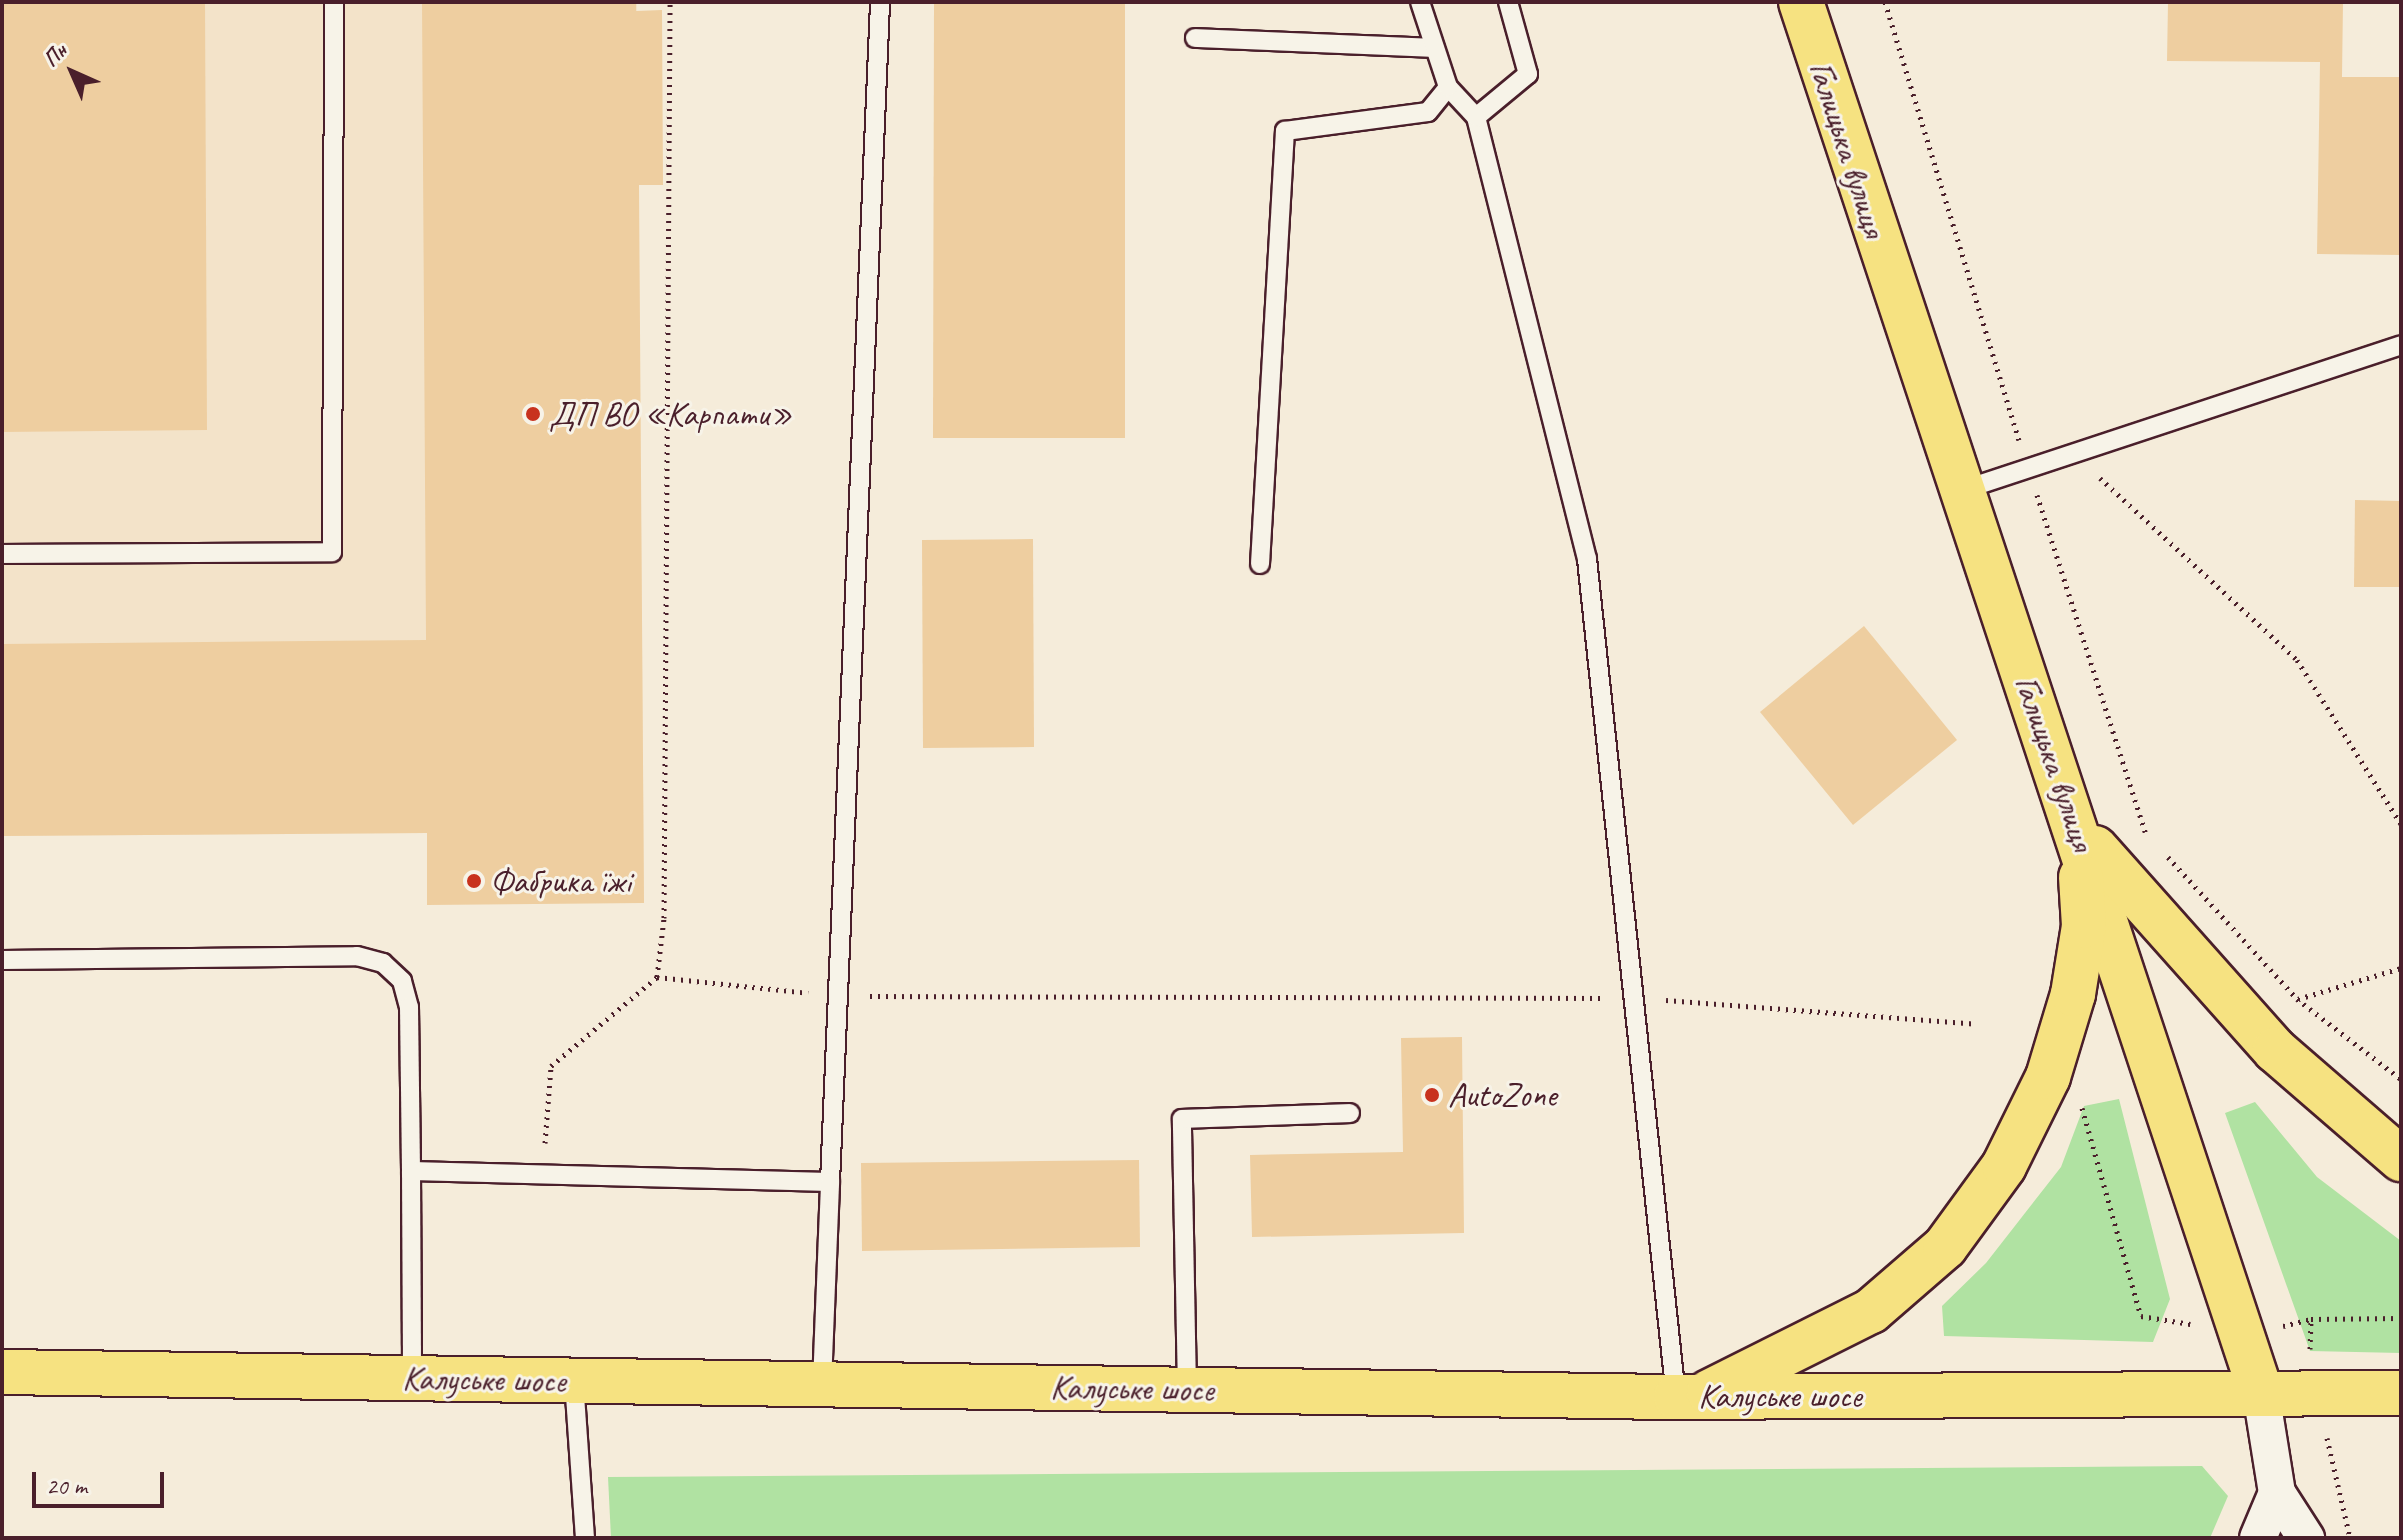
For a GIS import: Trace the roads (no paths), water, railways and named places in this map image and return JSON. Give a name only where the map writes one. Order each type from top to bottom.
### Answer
[{"type":"main road","name":"Галицька вулиця","points":[[1801,2],[1958,491],[2078,827],[2247,1334],[2261,1393]]},
{"type":"main road","points":[[2078,827],[2243,1016],[2401,1159]]},
{"type":"main road","points":[[1688,1397],[1871,1311],[1945,1247],[2004,1166],[2061,1034],[2084,926],[2078,827]]},
{"type":"main road","name":"Калуське шосе","points":[[2,1372],[1688,1397],[2261,1393]]},
{"type":"main road","points":[[2261,1393],[2401,1393]]},
{"type":"street","points":[[2261,1393],[2277,1493],[2306,1538]]},
{"type":"street","points":[[2258,1538],[2277,1493]]},
{"type":"lane","points":[[2,554],[332,552],[334,2]]},
{"type":"lane","points":[[822,1384],[880,2]]},
{"type":"lane","points":[[1420,2],[1448,87],[1476,117],[1587,559],[1632,998],[1688,1397]]},
{"type":"lane","points":[[1476,117],[1528,74],[1508,2]]},
{"type":"lane","points":[[1195,38],[1433,48]]},
{"type":"lane","points":[[1260,564],[1285,131],[1428,112],[1448,87]]},
{"type":"lane","points":[[1958,491],[2401,345]]},
{"type":"lane","points":[[2,960],[357,956],[383,963],[402,981],[409,1007],[412,1378]]},
{"type":"lane","points":[[1187,1389],[1182,1119],[1350,1113]]},
{"type":"lane","points":[[411,1171],[830,1182]]},
{"type":"lane","points":[[574,1380],[585,1538]]},
{"type":"place","name":"ДП ВО «Карпати»","points":[[533,414]]},
{"type":"place","name":"Фабрика їжі","points":[[474,881]]},
{"type":"place","name":"AutoZone","points":[[1432,1095]]}]
